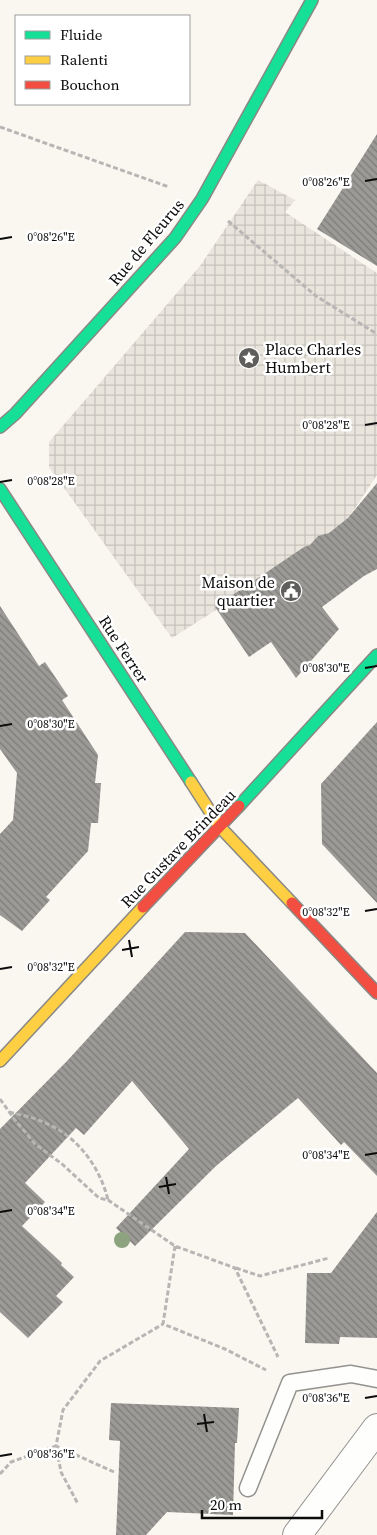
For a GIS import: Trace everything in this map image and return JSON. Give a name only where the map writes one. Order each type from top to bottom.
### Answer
[{"type":"street","name":"Rue de Fleurus","points":[[0,427],[15,414],[175,238],[202,199],[312,0]]},
{"type":"street","name":"Rue Ferrer","points":[[0,489],[220,827],[377,993]]},
{"type":"street","name":"Rue Gustave Brindeau","points":[[0,1061],[276,767],[377,654]]},
{"type":"street","points":[[298,1535],[377,1428]]},
{"type":"lane","points":[[248,1488],[290,1383],[351,1374],[377,1379]]},
{"type":"path","points":[[0,1099],[35,1144],[62,1164],[99,1198],[108,1200],[175,1246],[260,1276],[328,1258]]},
{"type":"path","points":[[9,1112],[43,1121],[62,1131],[91,1159],[104,1184],[108,1200]]},
{"type":"path","points":[[163,1324],[175,1246]]},
{"type":"path","points":[[235,1268],[290,1383]]},
{"type":"path","points":[[163,1324],[225,1349],[290,1383]]},
{"type":"path","points":[[78,1504],[61,1472],[56,1446],[64,1410],[100,1361],[163,1324]]},
{"type":"path","points":[[0,1474],[10,1462],[56,1446],[114,1472]]},
{"type":"shaded area","name":"Place Charles Humbert","points":[[258,180],[295,200],[285,212],[377,273],[377,475],[340,531],[172,638],[49,467],[49,442],[200,266]]},
{"type":"building","points":[[377,134],[377,266],[317,229]]},
{"type":"building","name":"Maison de quartier","points":[[377,483],[377,569],[364,576],[322,607],[339,629],[296,678],[271,642],[249,657],[215,607],[304,547],[310,545],[318,536],[329,533],[348,518]]},
{"type":"building","points":[[0,606],[39,666],[45,662],[68,696],[62,700],[98,755],[95,783],[101,783],[98,823],[91,823],[88,851],[46,897],[50,900],[22,931],[0,915],[0,834],[13,820],[17,773],[0,749]]},
{"type":"building","points":[[377,722],[377,903],[322,844],[321,784]]},
{"type":"building","points":[[185,932],[245,933],[377,1073],[377,1176],[344,1142],[341,1145],[298,1098],[216,1166],[135,1246],[116,1228],[189,1149],[132,1081],[84,1135],[76,1128],[25,1183],[45,1202],[22,1226],[62,1263],[61,1265],[74,1277],[56,1296],[63,1302],[28,1338],[0,1312],[0,1129],[67,1061]]},
{"type":"building","points":[[377,1212],[377,1338],[340,1337],[339,1344],[305,1343],[307,1273],[331,1273]]},
{"type":"building","points":[[111,1403],[239,1408],[237,1443],[235,1443],[233,1515],[167,1512],[146,1535],[116,1535],[120,1441],[109,1440]]},
{"type":"traffic: fast","points":[[0,427],[15,414],[175,238],[202,199],[312,0]]},
{"type":"traffic: fast","points":[[0,489],[191,782]]},
{"type":"traffic: fast","points":[[239,806],[377,655]]},
{"type":"traffic: slow","points":[[191,782],[220,827],[292,903]]},
{"type":"traffic: slow","points":[[0,1061],[143,907]]},
{"type":"traffic: jam","points":[[143,907],[239,806]]},
{"type":"traffic: jam","points":[[292,903],[377,993]]},
{"type":"place","name":"Place Charles Humbert","points":[[249,358]]},
{"type":"place","name":"Maison de quartier","points":[[291,591]]}]
